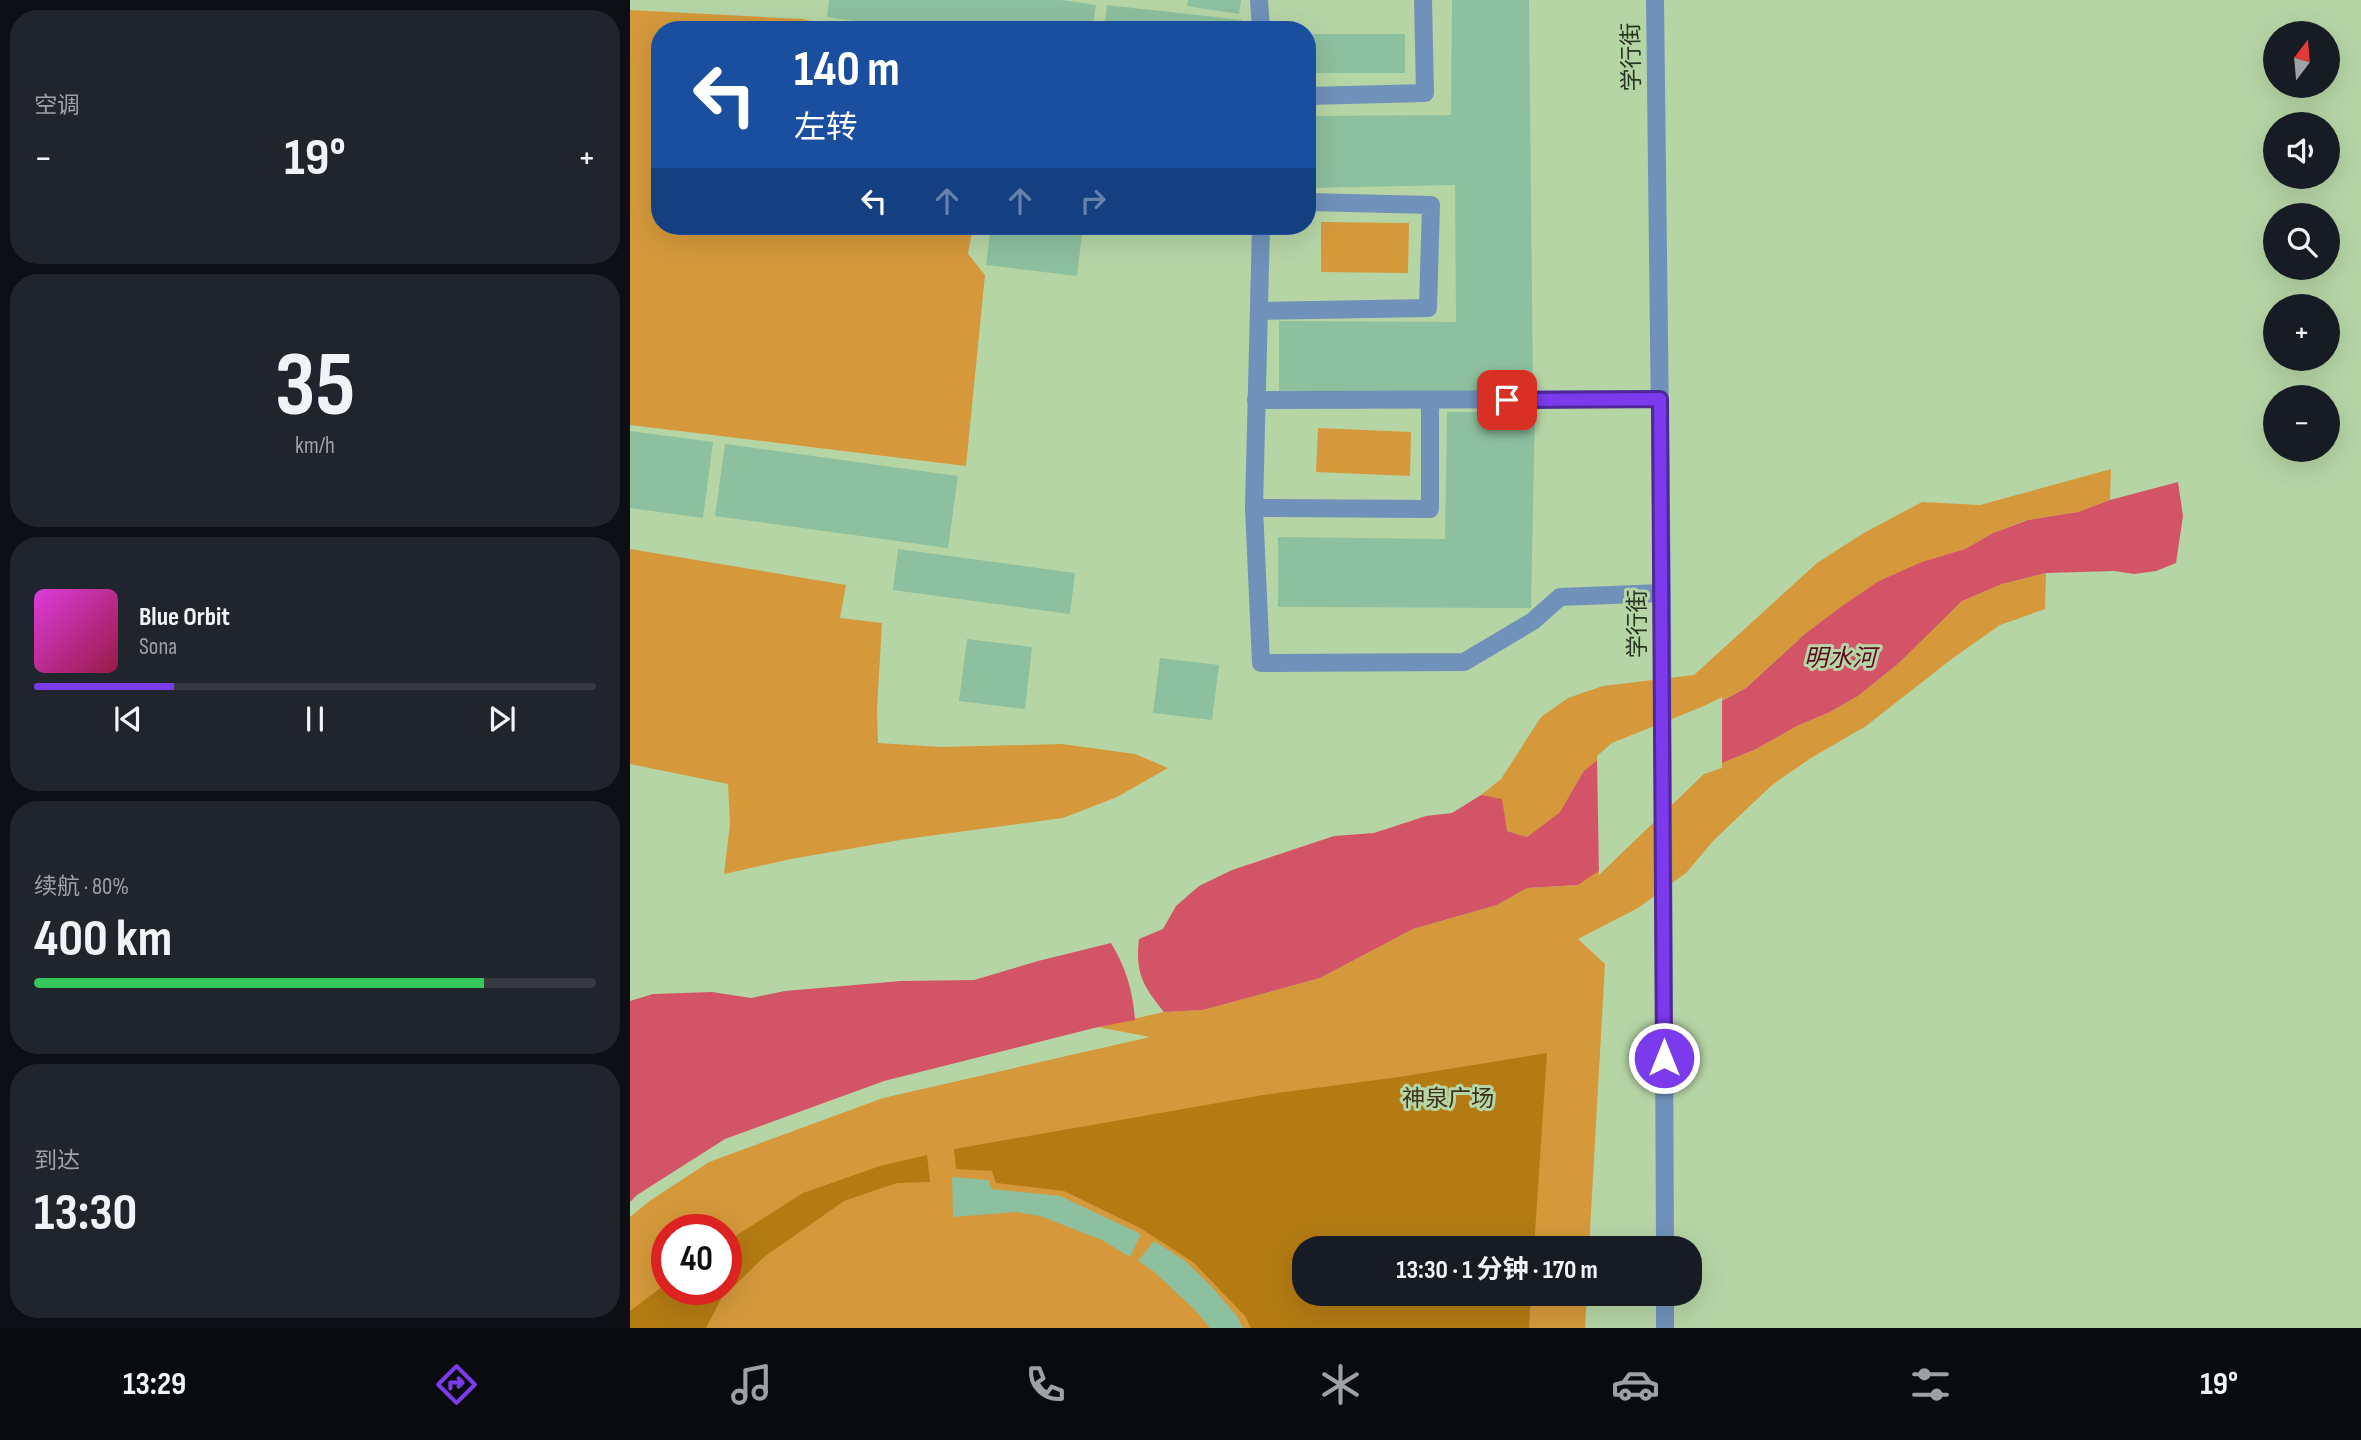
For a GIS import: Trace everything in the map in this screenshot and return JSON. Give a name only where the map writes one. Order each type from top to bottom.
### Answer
[{"type":"street","points":[[1259,0],[1260,21]]},
{"type":"street","points":[[1316,96],[1424,93],[1423,0]]},
{"type":"street","name":"学行街","points":[[1656,0],[1665,1236]]},
{"type":"street","points":[[1259,312],[1427,308],[1432,205],[1316,202]]},
{"type":"street","points":[[1261,235],[1254,508],[1261,663],[1464,662],[1533,621],[1560,597],[1662,593]]},
{"type":"street","points":[[1256,400],[1660,399]]},
{"type":"street","points":[[1254,508],[1430,509],[1430,400]]},
{"type":"street","points":[[1665,1306],[1665,1328]]},
{"type":"green space","points":[[630,10],[811,21],[651,21],[651,235],[971,235],[968,254],[985,275],[966,466],[630,425]]},
{"type":"green space","points":[[1321,222],[1409,223],[1408,273],[1321,272]]},
{"type":"green space","points":[[1318,428],[1411,432],[1410,476],[1316,472]]},
{"type":"green space","points":[[2111,469],[2110,500],[2078,512],[2027,520],[1993,533],[1965,549],[1928,561],[1842,606],[1806,633],[1746,688],[1583,772],[1560,812],[1527,837],[1507,831],[1481,795],[1501,779],[1541,717],[1568,698],[1603,686],[1694,675],[1817,563],[1862,534],[1922,502],[1980,505]]},
{"type":"green space","points":[[630,549],[846,585],[840,618],[882,623],[877,709],[878,743],[941,747],[1062,744],[1135,754],[1168,768],[1117,797],[1063,818],[906,839],[724,874],[730,824],[728,784],[630,764]]},
{"type":"green space","name":"神泉广场","points":[[2046,573],[2045,609],[2000,625],[1866,726],[1811,758],[1772,785],[1714,840],[1686,873],[1638,908],[1578,939],[1605,964],[1590,1236],[1292,1236],[1292,1306],[1586,1306],[1585,1328],[630,1328],[630,1217],[709,1162],[883,1098],[1150,1037],[1098,1027],[1164,1012],[1203,1010],[1320,978],[1413,929],[1497,905],[1527,888],[1578,885],[1702,771],[1754,750],[1858,696],[1899,663],[1962,601],[2002,584]]},
{"type":"green space","points":[[1547,1053],[1535,1236],[1292,1236],[1292,1306],[1530,1306],[1529,1328],[1251,1328],[1245,1316],[1193,1262],[1140,1228],[1064,1191],[996,1183],[992,1171],[956,1169],[954,1149],[1263,1095]]},
{"type":"green space","points":[[927,1155],[930,1182],[897,1183],[844,1201],[764,1257],[742,1278],[742,1232],[803,1193],[880,1166]]},
{"type":"green space","points":[[651,1295],[651,1305],[718,1305],[706,1328],[630,1328],[630,1311]]},
{"type":"water","name":"明水河","points":[[2178,482],[2183,516],[2176,563],[2156,571],[2134,574],[2114,571],[2046,573],[2002,584],[1962,601],[1899,663],[1858,696],[1754,750],[1702,771],[1600,870],[1578,885],[1527,888],[1497,905],[1413,929],[1320,978],[1203,1010],[1164,1012],[1142,978],[1138,961],[1139,939],[1163,929],[1176,906],[1199,886],[1232,870],[1334,836],[1374,833],[1426,816],[1452,813],[1481,795],[1502,799],[1507,831],[1527,837],[1560,812],[1583,772],[1614,746],[1705,710],[1746,688],[1806,633],[1879,581],[1922,562],[1965,549],[1993,533],[2028,520],[2078,512],[2110,500]]},
{"type":"water","points":[[1111,943],[1128,980],[1135,1020],[884,1081],[725,1139],[630,1202],[630,1001],[653,994],[712,992],[751,998],[785,991],[901,981],[974,980]]},
{"type":"pier","points":[[1722,697],[1722,768],[1704,774],[1599,875],[1597,756],[1612,743]]},
{"type":"building","points":[[829,0],[1062,0],[1096,5],[1093,21],[855,21],[827,17]]},
{"type":"building","points":[[1188,0],[1241,0],[1239,14],[1187,6]]},
{"type":"building","points":[[1452,0],[1529,0],[1533,392],[1279,392],[1279,321],[1456,322],[1455,185],[1316,188],[1316,116],[1451,115]]},
{"type":"building","points":[[1107,5],[1242,20],[1242,21],[1105,21]]},
{"type":"building","points":[[1316,34],[1405,34],[1405,73],[1316,73]]},
{"type":"building","points":[[990,235],[1082,235],[1077,276],[986,265]]},
{"type":"building","points":[[1447,412],[1535,412],[1531,608],[1278,607],[1278,537],[1445,539]]},
{"type":"building","points":[[630,431],[713,442],[703,518],[630,508]]},
{"type":"building","points":[[725,444],[958,476],[948,548],[715,516]]},
{"type":"building","points":[[898,549],[1075,573],[1070,614],[893,590]]},
{"type":"building","points":[[967,639],[1032,647],[1025,709],[959,701]]},
{"type":"building","points":[[1160,658],[1219,665],[1212,720],[1153,713]]},
{"type":"building","points":[[952,1177],[988,1180],[992,1189],[1060,1196],[1141,1234],[1130,1257],[1102,1240],[1040,1216],[1016,1212],[953,1217]]},
{"type":"building","points":[[1154,1241],[1184,1260],[1210,1285],[1237,1316],[1243,1328],[1210,1328],[1194,1309],[1153,1271],[1138,1261]]},
{"type":"route","points":[[1507,400],[1660,399],[1664,1058]]}]
